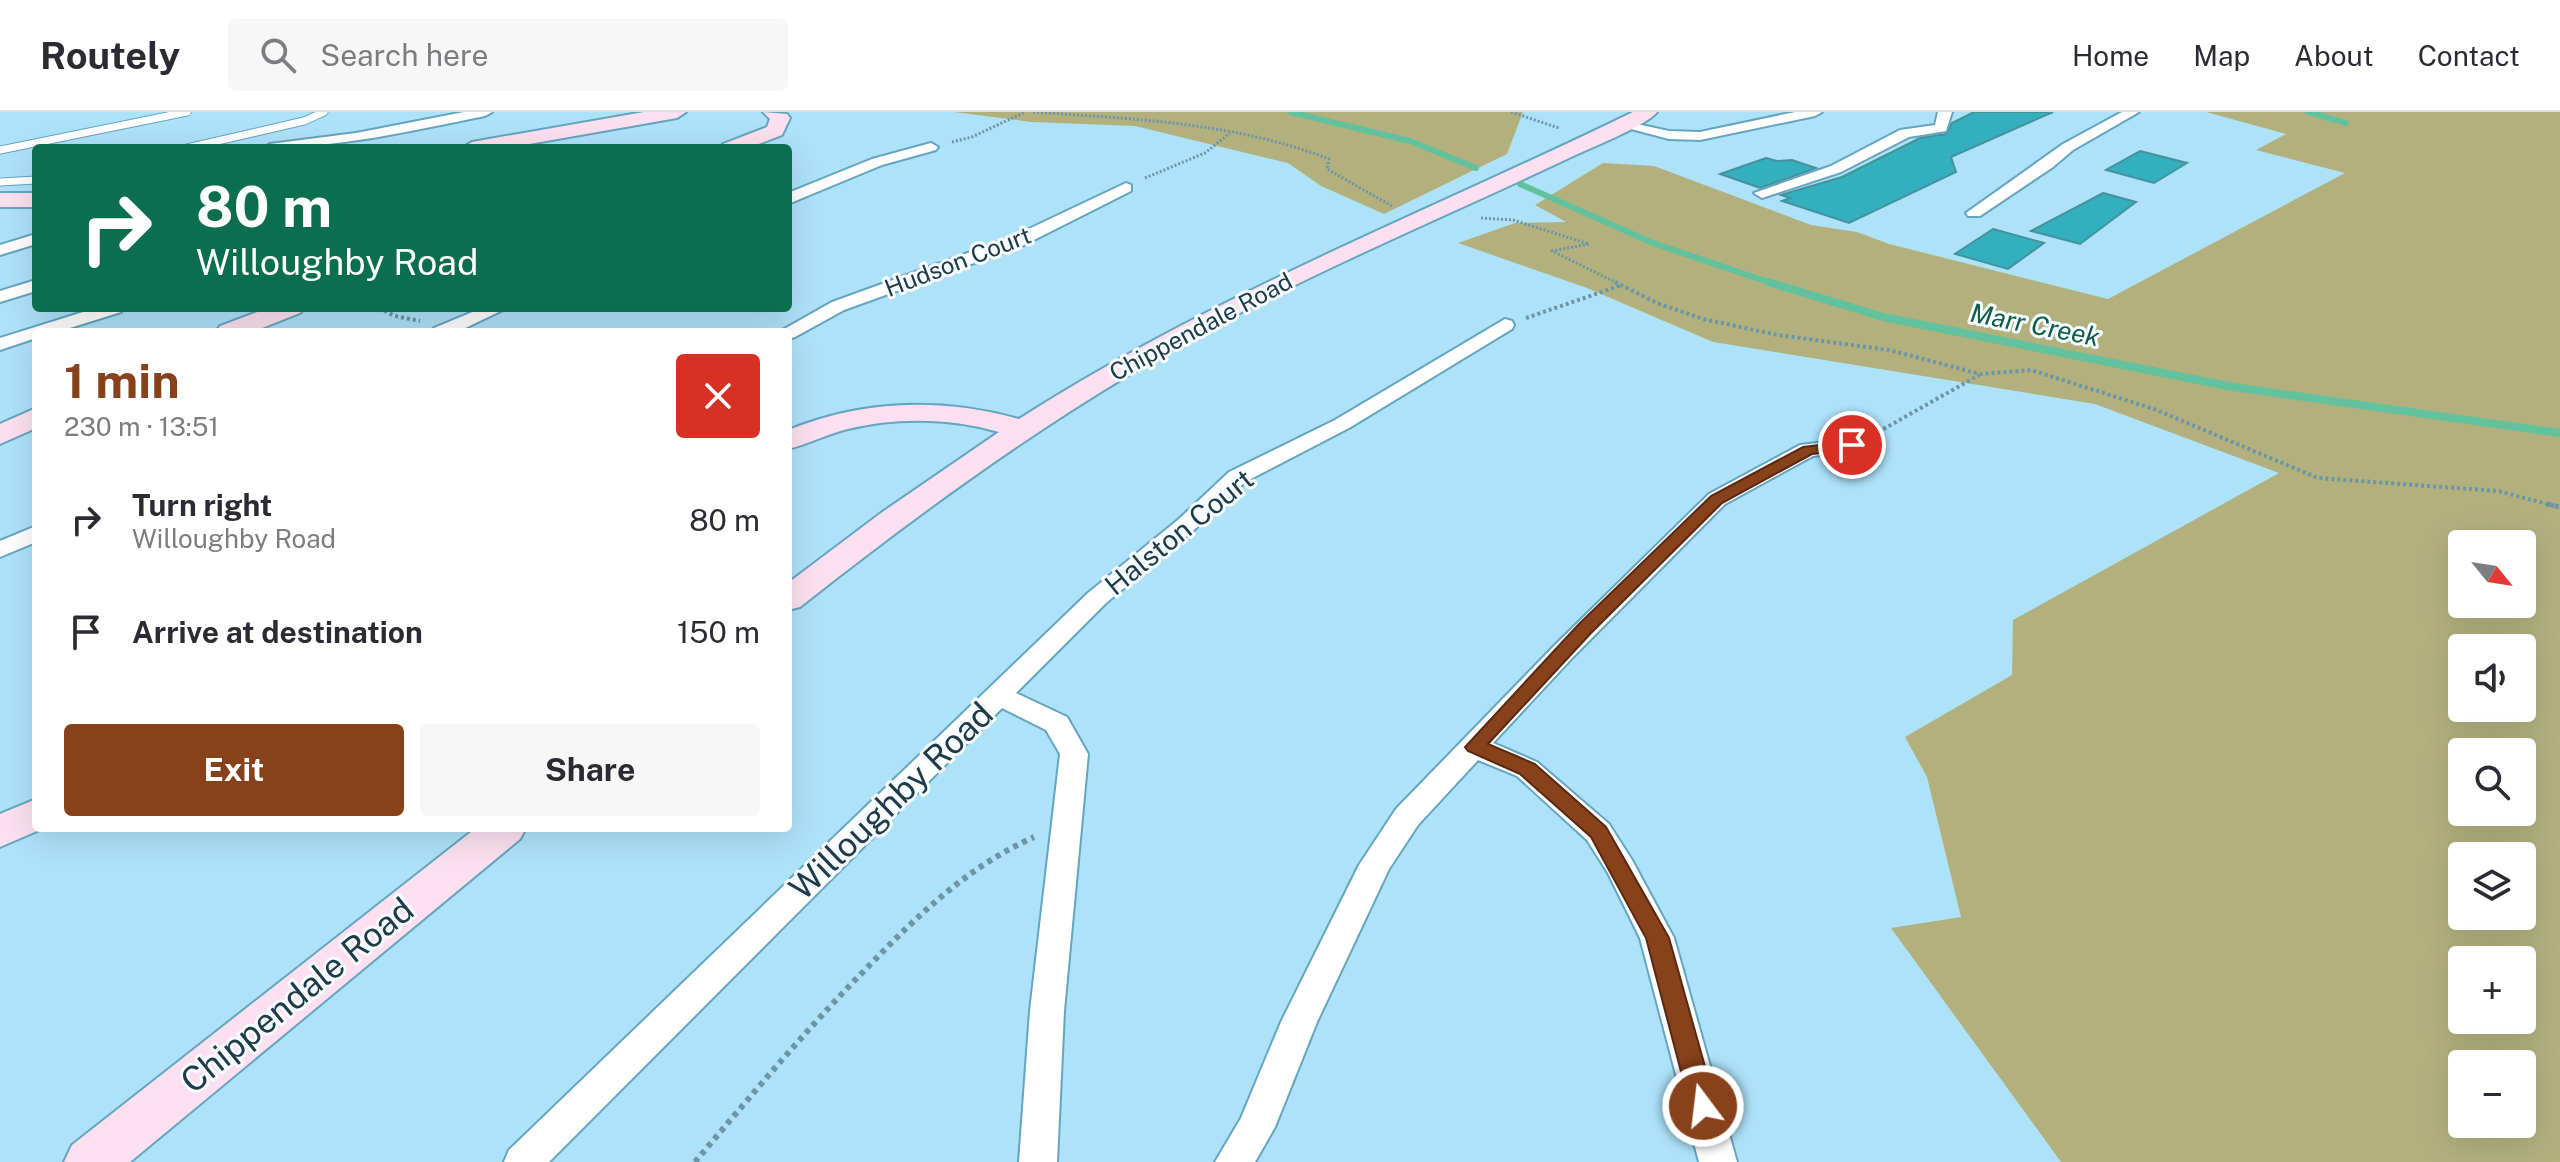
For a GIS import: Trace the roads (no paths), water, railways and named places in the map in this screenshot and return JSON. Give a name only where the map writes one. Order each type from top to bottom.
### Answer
[{"type":"street","points":[[301,144],[356,137],[485,112]]},
{"type":"street","points":[[495,144],[677,112]]},
{"type":"street","points":[[741,144],[775,131],[780,118],[772,112]]},
{"type":"street","name":"Chippendale Road","points":[[792,597],[907,508],[1021,429],[1131,362],[1226,310],[1648,112]]},
{"type":"street","points":[[1623,125],[1669,135],[1700,136],[1815,112]]},
{"type":"street","points":[[1762,193],[1836,169],[1905,133],[1941,128],[1945,112]]},
{"type":"street","points":[[1974,213],[2048,164],[2068,147],[2132,112]]},
{"type":"street","points":[[792,197],[877,162],[931,147]]},
{"type":"street","name":"Hudson Court","points":[[792,331],[838,306],[1018,241],[1126,188]]},
{"type":"street","points":[[0,200],[32,200]]},
{"type":"street","points":[[0,250],[32,240]]},
{"type":"street","points":[[0,297],[32,286]]},
{"type":"street","points":[[50,328],[102,312]]},
{"type":"street","points":[[239,328],[281,312]]},
{"type":"street","points":[[451,328],[489,312]]},
{"type":"street","name":"Halston Court","points":[[1000,696],[1097,598],[1187,524],[1237,477],[1342,424],[1505,325]]},
{"type":"street","points":[[0,344],[32,334]]},
{"type":"street","points":[[792,439],[840,423],[939,412],[992,420],[1021,429]]},
{"type":"street","points":[[0,435],[32,419]]},
{"type":"street","points":[[1234,1162],[1256,1127],[1299,1022],[1375,865],[1407,817],[1586,628],[1717,499],[1808,450],[1852,445]]},
{"type":"street","points":[[0,550],[32,535]]},
{"type":"street","name":"Willoughby Road","points":[[523,1162],[1000,696],[1057,724],[1074,754],[1047,1011],[1038,1162]]},
{"type":"street","points":[[1475,747],[1527,769],[1598,832],[1621,868],[1657,938],[1718,1162]]},
{"type":"street","points":[[0,832],[32,816]]},
{"type":"street","name":"Chippendale Road","points":[[91,1162],[500,832]]},
{"type":"lane","points":[[0,150],[187,112]]},
{"type":"lane","points":[[204,144],[304,121],[324,112]]},
{"type":"lane","points":[[0,182],[32,180]]},
{"type":"waterway","name":"Marr Creek","points":[[1290,112],[1410,141],[1476,168]]},
{"type":"waterway","points":[[2308,112],[2346,123]]},
{"type":"waterway","name":"Marr Creek","points":[[1520,184],[1653,243],[1769,282]]},
{"type":"waterway","name":"Marr Creek","points":[[1769,282],[1883,317],[2233,387],[2560,433]]},
{"type":"waterway","name":"Marr Creek","points":[[1769,282],[1774,284]]}]
